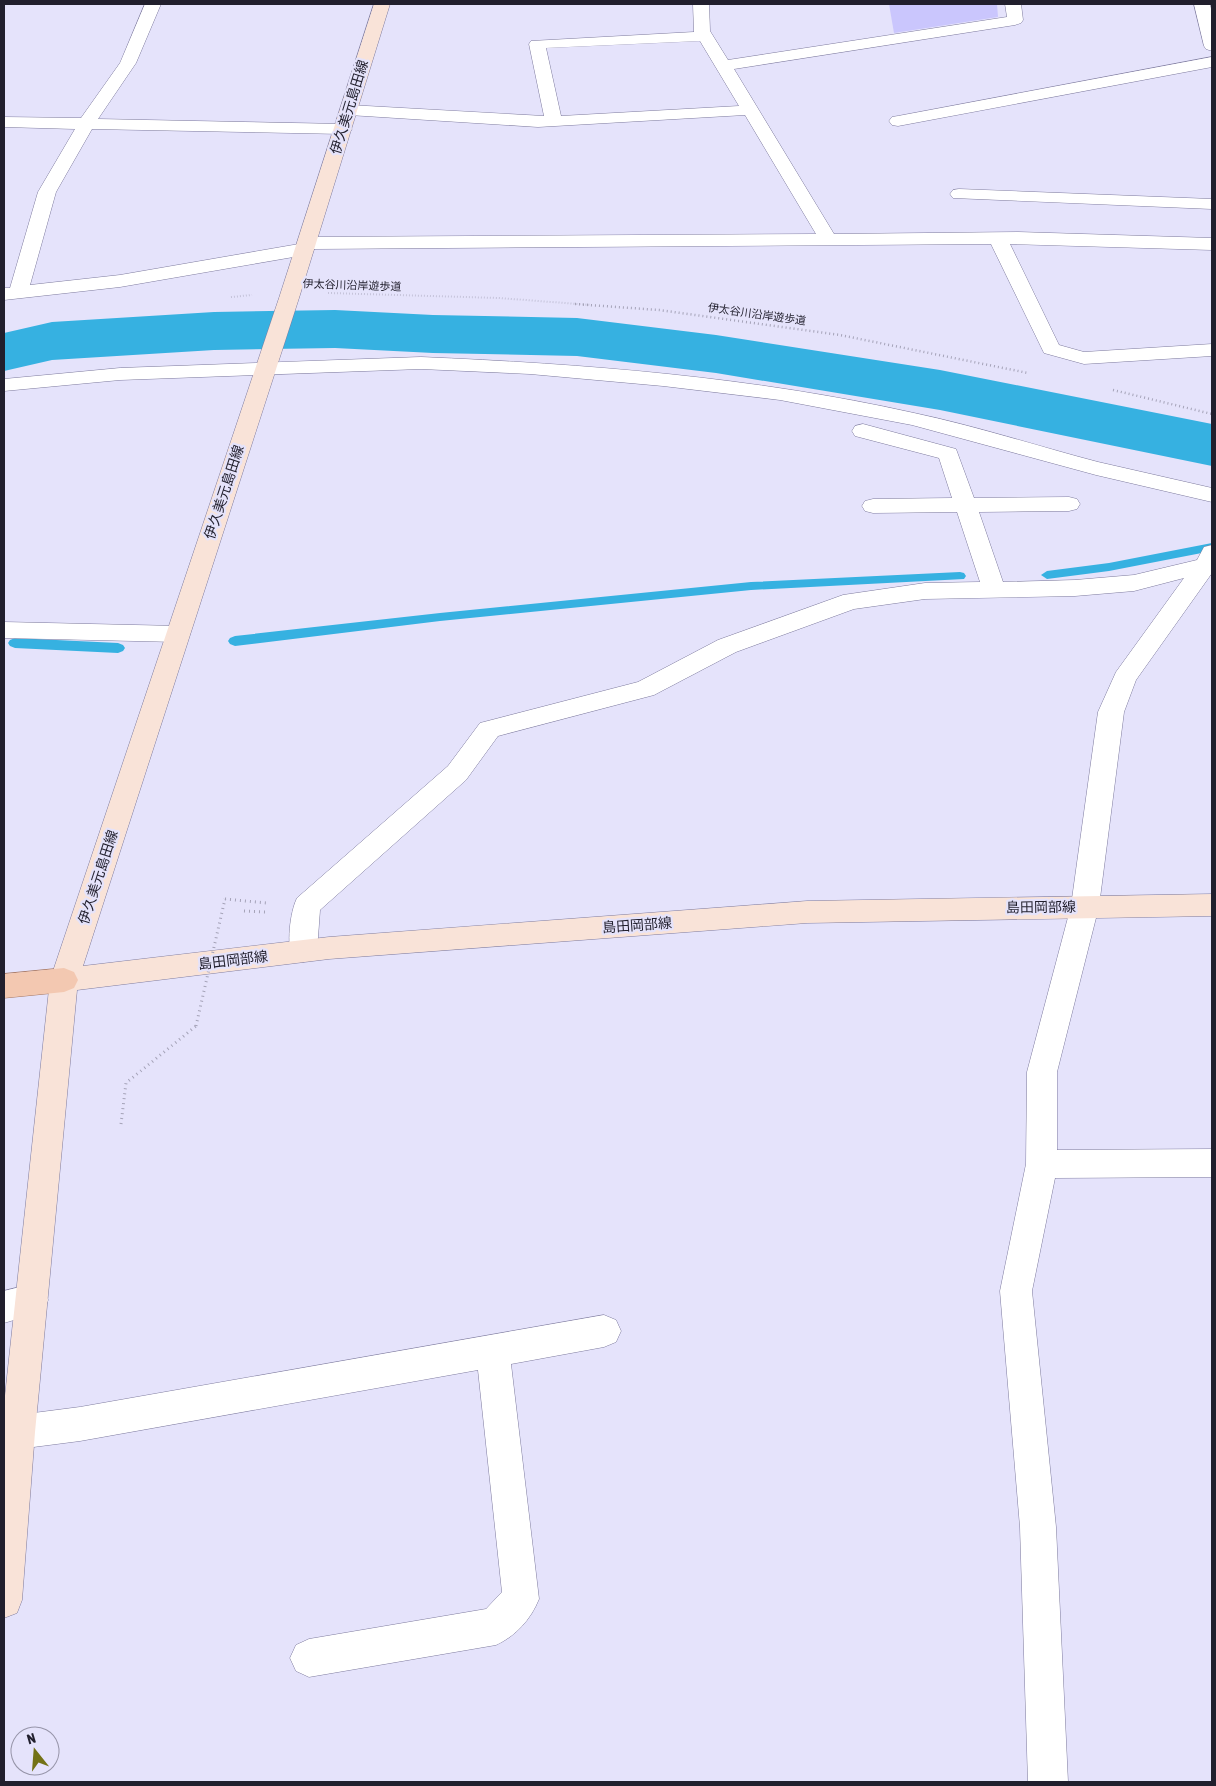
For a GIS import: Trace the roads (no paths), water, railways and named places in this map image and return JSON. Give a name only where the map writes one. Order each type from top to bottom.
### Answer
[{"type":"main road","name":"伊久美元島田線","points":[[4,1600],[18,1432],[18,1303],[45,1180],[64,980],[306,246],[382,4]]},
{"type":"main road","name":"島田岡部線","points":[[64,980],[303,951],[807,912],[1212,905]]},
{"type":"main road","points":[[4,986],[64,980]]},
{"type":"street","points":[[153,4],[128,63],[86,124],[47,192],[11,293],[120,281],[306,246],[998,238],[1212,244]]},
{"type":"street","points":[[701,4],[702,31],[828,239]]},
{"type":"street","points":[[724,66],[1015,20],[1013,4]]},
{"type":"street","points":[[1202,4],[1212,46]]},
{"type":"street","points":[[554,121],[537,44],[705,36]]},
{"type":"street","points":[[898,121],[1212,62]]},
{"type":"street","points":[[349,110],[538,122],[750,110]]},
{"type":"street","points":[[4,122],[343,129]]},
{"type":"street","points":[[959,194],[1212,204]]},
{"type":"street","points":[[998,238],[1051,348],[1084,358],[1212,350]]},
{"type":"street","points":[[4,385],[120,374],[265,366],[421,363],[530,368],[663,380],[780,394],[914,420],[1096,468],[1212,495]]},
{"type":"street","points":[[863,431],[948,454],[994,590]]},
{"type":"street","points":[[873,506],[1069,504]]},
{"type":"street","points":[[303,951],[307,906],[456,773],[489,729],[645,688],[727,646],[851,600],[925,591],[1075,588],[1134,583],[1209,559]]},
{"type":"street","points":[[1048,1782],[1038,1527],[1016,1291],[1042,1164],[1042,1072],[1085,906],[1111,712],[1125,678],[1209,559]]},
{"type":"street","points":[[4,630],[178,634]]},
{"type":"street","points":[[1042,1164],[1212,1163]]},
{"type":"street","points":[[18,1432],[90,1422],[604,1331]]},
{"type":"street","points":[[309,1658],[496,1626],[521,1599],[493,1351]]},
{"type":"waterway","points":[[4,352],[52,341],[214,331],[335,329],[433,334],[577,337],[716,354],[940,390],[1212,445]]},
{"type":"waterway","points":[[1047,575],[1109,567],[1212,547]]},
{"type":"waterway","points":[[235,641],[440,617],[751,586],[960,576]]},
{"type":"waterway","points":[[15,643],[118,648]]}]
